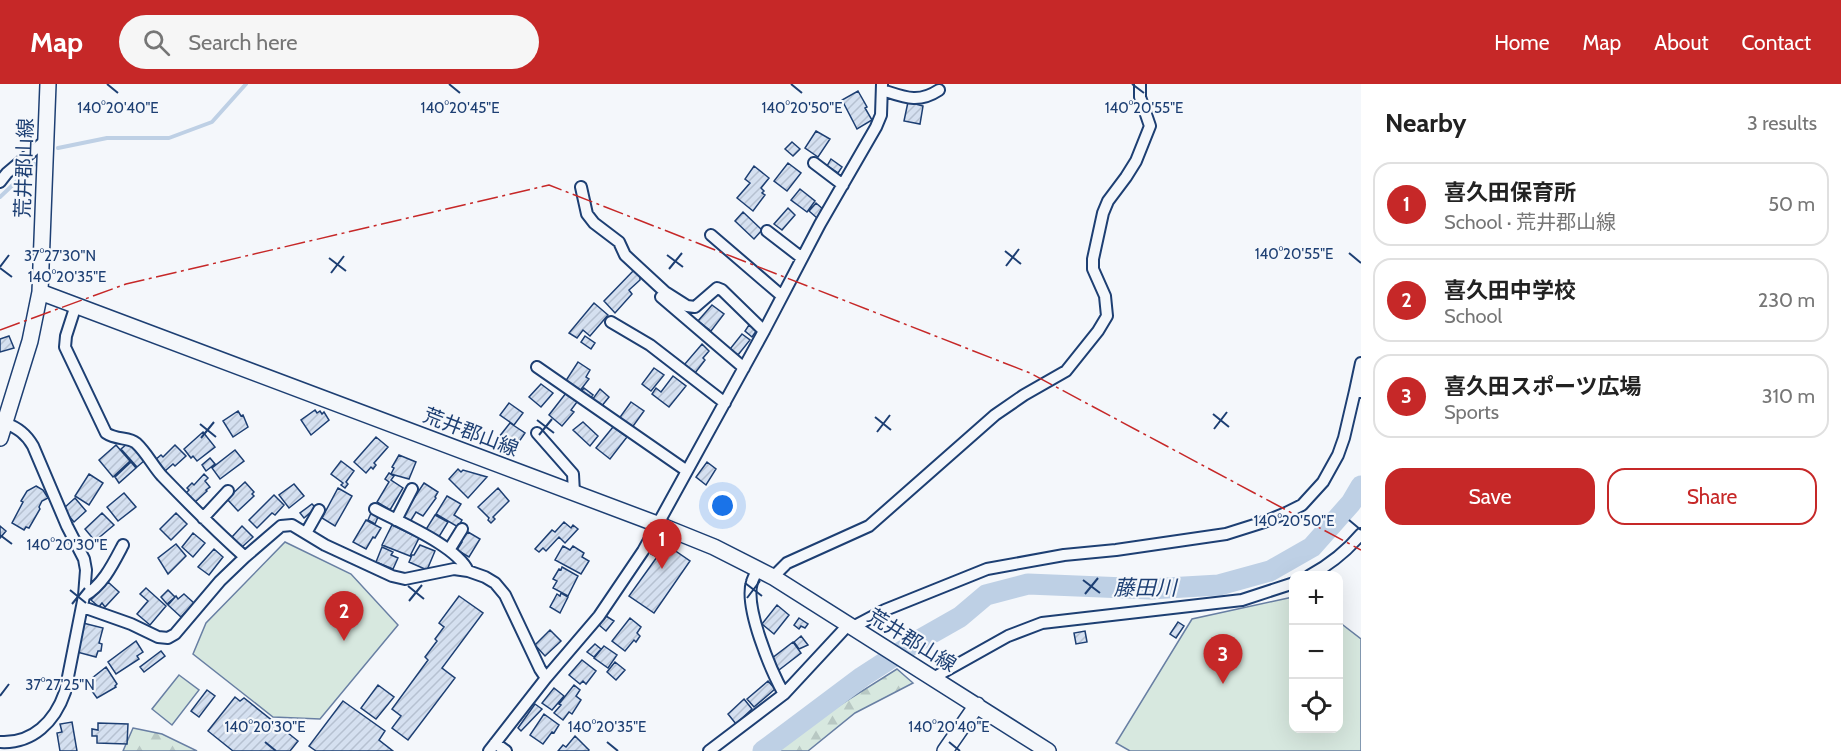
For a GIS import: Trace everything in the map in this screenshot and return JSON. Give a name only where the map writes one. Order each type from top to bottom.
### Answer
[{"type":"main road","name":"荒井郡山線","points":[[48,84],[40,292],[714,547],[773,577],[1048,751]]},
{"type":"main road","points":[[0,438],[30,341],[40,292]]},
{"type":"main road","points":[[945,751],[977,705]]},
{"type":"street","points":[[773,577],[787,563],[869,526],[995,415],[1066,371],[1098,331],[1107,316],[1105,296],[1094,269],[1093,259],[1103,213],[1108,201],[1136,161],[1150,126],[1140,97],[1140,84]]},
{"type":"street","points":[[506,751],[492,747],[546,678],[599,616],[643,551],[876,127],[881,115],[882,87],[912,99],[932,96],[939,90]]},
{"type":"street","points":[[0,182],[7,173],[46,140]]},
{"type":"street","points":[[814,163],[843,185]]},
{"type":"street","points":[[581,188],[587,214],[600,229],[619,242],[625,255],[665,292],[687,306],[695,307],[717,288],[722,290],[764,330]]},
{"type":"street","points":[[767,231],[802,258]]},
{"type":"street","points":[[711,235],[782,296]]},
{"type":"street","points":[[658,295],[744,368]]},
{"type":"street","points":[[76,305],[66,336],[65,347],[106,433],[112,437],[136,443],[159,472],[245,557]]},
{"type":"street","points":[[611,322],[650,345],[724,403]]},
{"type":"street","points":[[709,751],[784,694],[855,628],[885,610],[987,569],[1064,555],[1127,549],[1226,534],[1264,522],[1302,505],[1323,482],[1338,455],[1358,392],[1361,363]]},
{"type":"street","points":[[537,367],[687,471]]},
{"type":"street","points":[[0,742],[20,740],[38,732],[44,728],[62,702],[83,601],[86,570],[84,559],[66,526],[29,438],[18,428],[5,423]]},
{"type":"street","points":[[537,433],[573,474],[574,493]]},
{"type":"street","points":[[396,520],[412,489]]},
{"type":"street","points":[[203,518],[228,491]]},
{"type":"street","points":[[375,509],[449,550],[463,561],[468,571]]},
{"type":"street","points":[[306,533],[319,510]]},
{"type":"street","points":[[83,601],[158,637],[168,638],[175,634],[220,581],[245,557],[281,525],[292,525],[325,545],[392,576],[405,579],[454,569],[468,571],[495,583],[505,595],[546,678]]},
{"type":"street","points":[[449,550],[462,529]]},
{"type":"street","points":[[1318,571],[1348,550],[1361,534]]},
{"type":"street","points":[[83,601],[103,580],[123,545]]},
{"type":"street","points":[[758,569],[751,583],[752,608],[771,670],[784,694]]},
{"type":"street","points":[[927,675],[1008,636],[1042,623],[1242,600],[1289,584]]},
{"type":"green space","points":[[285,542],[351,574],[398,625],[320,719],[273,717],[193,654],[206,623]]},
{"type":"green space","points":[[1289,598],[1289,733],[1343,733],[1343,625],[1361,639],[1361,751],[1130,751],[1116,743],[1192,619]]},
{"type":"green space","points":[[897,669],[913,683],[855,713],[808,751],[776,751],[827,713]]},
{"type":"green space","points":[[179,675],[199,690],[172,725],[152,709]]},
{"type":"green space","points":[[133,728],[162,734],[197,751],[123,751]]},
{"type":"building","points":[[858,91],[872,120],[857,129],[842,100]]},
{"type":"building","points":[[908,102],[923,106],[920,124],[904,121]]},
{"type":"building","points":[[816,131],[830,139],[818,157],[805,148]]},
{"type":"building","points":[[792,142],[800,149],[793,156],[785,149]]},
{"type":"building","points":[[831,159],[842,167],[838,173],[827,166]]},
{"type":"building","points":[[788,163],[801,173],[787,191],[774,181]]},
{"type":"building","points":[[754,166],[769,178],[761,188],[765,195],[753,211],[737,198],[750,183],[745,179]]},
{"type":"building","points":[[800,189],[815,201],[807,212],[791,200]]},
{"type":"building","points":[[816,203],[824,210],[817,218],[809,211]]},
{"type":"building","points":[[788,208],[795,215],[782,230],[774,224]]},
{"type":"building","points":[[743,212],[762,230],[754,239],[735,221]]},
{"type":"building","points":[[634,270],[640,276],[640,280],[629,290],[632,294],[615,313],[604,301]]},
{"type":"building","points":[[594,303],[608,315],[590,336],[583,330],[577,338],[569,333]]},
{"type":"building","points":[[712,305],[724,314],[711,331],[698,321]]},
{"type":"building","points":[[749,325],[757,330],[752,337],[745,331]]},
{"type":"building","points":[[742,334],[750,340],[738,355],[730,349]]},
{"type":"building","points":[[9,336],[14,348],[0,352],[0,339]]},
{"type":"building","points":[[585,336],[595,343],[591,349],[581,342]]},
{"type":"building","points":[[702,344],[709,351],[695,373],[684,365]]},
{"type":"building","points":[[578,362],[590,370],[586,377],[589,379],[579,392],[565,382]]},
{"type":"building","points":[[654,368],[664,375],[651,391],[642,384]]},
{"type":"building","points":[[673,376],[686,386],[669,407],[652,394],[656,388],[661,392]]},
{"type":"building","points":[[541,384],[553,393],[541,407],[529,397]]},
{"type":"building","points":[[584,388],[593,395],[589,400],[580,393]]},
{"type":"building","points":[[600,389],[609,397],[601,407],[592,400]]},
{"type":"building","points":[[566,393],[577,402],[571,410],[574,412],[562,426],[549,415]]},
{"type":"building","points":[[631,402],[644,411],[631,429],[618,420]]},
{"type":"building","points":[[509,403],[523,413],[514,425],[500,415]]},
{"type":"building","points":[[315,410],[317,413],[324,412],[329,420],[311,435],[301,420]]},
{"type":"building","points":[[238,411],[241,416],[243,415],[248,427],[233,437],[223,421]]},
{"type":"building","points":[[583,422],[598,436],[590,446],[573,430]]},
{"type":"building","points":[[510,423],[525,433],[514,449],[499,437]]},
{"type":"building","points":[[613,427],[627,437],[610,459],[596,448]]},
{"type":"building","points":[[203,432],[215,447],[197,461],[193,456],[191,458],[184,449]]},
{"type":"building","points":[[376,437],[388,447],[374,463],[376,465],[373,469],[371,467],[366,473],[354,462]]},
{"type":"building","points":[[131,443],[145,460],[137,467],[121,449]]},
{"type":"building","points":[[116,445],[130,461],[113,477],[99,460]]},
{"type":"building","points":[[175,445],[186,456],[165,471],[155,460],[161,455],[163,457]]},
{"type":"building","points":[[235,450],[244,461],[220,479],[212,468]]},
{"type":"building","points":[[399,455],[416,462],[409,479],[391,474]]},
{"type":"building","points":[[210,458],[215,464],[206,471],[202,465]]},
{"type":"building","points":[[341,461],[354,471],[346,482],[348,484],[345,488],[341,485],[343,483],[331,474]]},
{"type":"building","points":[[131,462],[136,468],[119,483],[115,477]]},
{"type":"building","points":[[707,462],[716,469],[706,485],[696,477]]},
{"type":"building","points":[[458,469],[461,472],[463,470],[487,477],[468,498],[449,479]]},
{"type":"building","points":[[389,473],[394,476],[391,480],[403,488],[390,510],[377,502],[389,482],[385,479]]},
{"type":"building","points":[[89,474],[103,483],[89,505],[75,496]]},
{"type":"building","points":[[204,474],[208,478],[205,481],[210,487],[193,504],[184,495],[189,490],[187,488],[192,483],[194,485]]},
{"type":"building","points":[[245,482],[254,492],[252,494],[254,496],[238,511],[227,499]]},
{"type":"building","points":[[424,483],[438,492],[436,498],[423,516],[416,512],[410,522],[402,516]]},
{"type":"building","points":[[294,484],[304,496],[289,508],[279,495]]},
{"type":"building","points":[[36,486],[43,490],[48,498],[42,501],[29,528],[26,527],[24,530],[12,523],[27,491]]},
{"type":"building","points":[[338,488],[352,496],[335,526],[322,518]]},
{"type":"building","points":[[498,488],[509,501],[493,517],[495,519],[491,523],[478,507]]},
{"type":"building","points":[[124,493],[136,507],[118,521],[107,507]]},
{"type":"building","points":[[274,495],[284,505],[257,528],[249,520]]},
{"type":"building","points":[[447,496],[461,504],[454,515],[462,520],[458,527],[436,514]]},
{"type":"building","points":[[75,498],[86,511],[74,522],[63,509]]},
{"type":"building","points":[[312,504],[316,508],[304,518],[300,513]]},
{"type":"building","points":[[102,513],[114,525],[95,541],[85,529]]},
{"type":"building","points":[[176,513],[187,524],[171,540],[160,529]]},
{"type":"building","points":[[371,513],[378,517],[375,524],[368,520]]},
{"type":"building","points":[[435,515],[448,522],[437,540],[425,531]]},
{"type":"building","points":[[366,520],[381,528],[366,549],[353,542]]},
{"type":"building","points":[[564,522],[571,528],[573,525],[578,529],[565,543],[559,537],[546,551],[543,548],[539,552],[535,549],[552,530],[555,532]]},
{"type":"building","points":[[392,525],[419,538],[410,556],[382,545]]},
{"type":"building","points":[[0,526],[6,531],[0,538]]},
{"type":"building","points":[[242,526],[253,537],[242,547],[232,537]]},
{"type":"building","points":[[468,532],[480,539],[469,557],[457,550],[462,542],[460,541]]},
{"type":"building","points":[[193,533],[205,543],[193,557],[182,547]]},
{"type":"building","points":[[661,541],[690,561],[654,613],[629,596],[657,557],[651,554]]},
{"type":"building","points":[[176,544],[186,556],[168,574],[158,558]]},
{"type":"building","points":[[420,545],[435,551],[427,570],[409,562]]},
{"type":"building","points":[[563,546],[570,550],[573,546],[584,553],[582,557],[589,561],[581,574],[555,560]]},
{"type":"building","points":[[382,547],[393,552],[391,555],[398,558],[393,569],[376,562]]},
{"type":"building","points":[[214,549],[223,557],[209,575],[198,567]]},
{"type":"building","points":[[562,567],[578,576],[568,596],[553,588],[557,581],[553,579]]},
{"type":"building","points":[[108,582],[119,592],[105,607],[102,603],[99,607],[91,600]]},
{"type":"building","points":[[146,588],[166,606],[150,625],[137,614],[148,601],[140,594]]},
{"type":"building","points":[[168,590],[175,597],[167,604],[161,597]]},
{"type":"building","points":[[561,593],[568,597],[560,613],[550,607],[557,594],[560,596]]},
{"type":"building","points":[[184,594],[194,603],[181,617],[168,605],[176,596],[178,599]]},
{"type":"building","points":[[459,596],[483,613],[442,668],[455,678],[408,740],[392,728],[401,716],[392,709],[428,660],[425,657],[444,627],[439,623]]},
{"type":"building","points":[[777,605],[789,615],[774,634],[762,624]]},
{"type":"building","points":[[606,616],[614,621],[606,631],[599,625]]},
{"type":"building","points":[[630,618],[641,627],[637,633],[640,636],[625,651],[612,641]]},
{"type":"building","points":[[799,618],[808,624],[805,628],[801,626],[799,629],[794,625]]},
{"type":"building","points":[[1178,622],[1184,626],[1176,638],[1170,634]]},
{"type":"building","points":[[83,623],[103,628],[99,643],[102,644],[101,651],[98,651],[96,657],[77,652]]},
{"type":"building","points":[[550,630],[561,641],[545,656],[535,645]]},
{"type":"building","points":[[1085,631],[1087,642],[1076,644],[1074,633]]},
{"type":"building","points":[[801,636],[808,645],[799,649],[794,642]]},
{"type":"building","points":[[136,641],[143,652],[137,656],[139,659],[116,674],[108,662]]},
{"type":"building","points":[[793,642],[801,653],[779,670],[771,659]]},
{"type":"building","points":[[595,644],[601,649],[594,657],[587,652]]},
{"type":"building","points":[[604,646],[617,655],[608,668],[594,658]]},
{"type":"building","points":[[161,651],[165,656],[144,672],[140,667]]},
{"type":"building","points":[[582,660],[596,671],[586,684],[583,681],[580,684],[569,675]]},
{"type":"building","points":[[615,662],[625,670],[616,680],[607,672]]},
{"type":"building","points":[[106,667],[117,684],[116,687],[97,698],[86,683]]},
{"type":"building","points":[[768,681],[775,689],[754,707],[747,699]]},
{"type":"building","points":[[378,685],[394,697],[376,719],[361,708]]},
{"type":"building","points":[[574,685],[580,690],[576,696],[581,700],[572,714],[569,712],[563,720],[554,713]]},
{"type":"building","points":[[554,688],[564,696],[552,710],[542,703]]},
{"type":"building","points":[[207,690],[215,696],[199,717],[191,711]]},
{"type":"building","points":[[235,697],[240,701],[244,698],[298,741],[290,751],[233,751],[208,731]]},
{"type":"building","points":[[744,699],[752,709],[736,724],[728,714]]},
{"type":"building","points":[[343,701],[385,731],[379,740],[393,751],[316,751],[309,746]]},
{"type":"building","points":[[535,704],[542,709],[521,731],[518,728]]},
{"type":"building","points":[[544,714],[559,725],[543,744],[530,735]]},
{"type":"building","points":[[72,722],[77,751],[60,751],[57,733],[62,732],[60,724]]},
{"type":"building","points":[[98,723],[128,724],[127,744],[97,743],[97,736],[92,736],[92,729],[98,730]]},
{"type":"building","points":[[575,736],[588,751],[558,751],[563,745],[566,747]]},
{"type":"waterway","points":[[58,148],[107,138],[169,138],[212,122],[246,84]]},
{"type":"waterway","points":[[0,197],[35,164]]},
{"type":"waterway","name":"藤田川","points":[[763,751],[862,677],[960,617],[986,595],[1028,584],[1150,589],[1219,585],[1270,571],[1312,547],[1351,503],[1361,486]]},
{"type":"power","points":[[0,330],[126,284],[549,185],[1030,373],[1361,550]]},
{"type":"place","name":"喜久田保育所","points":[[662,569]]},
{"type":"place","name":"喜久田中学校","points":[[344,641]]},
{"type":"place","name":"喜久田スポーツ広場","points":[[1223,684]]}]
